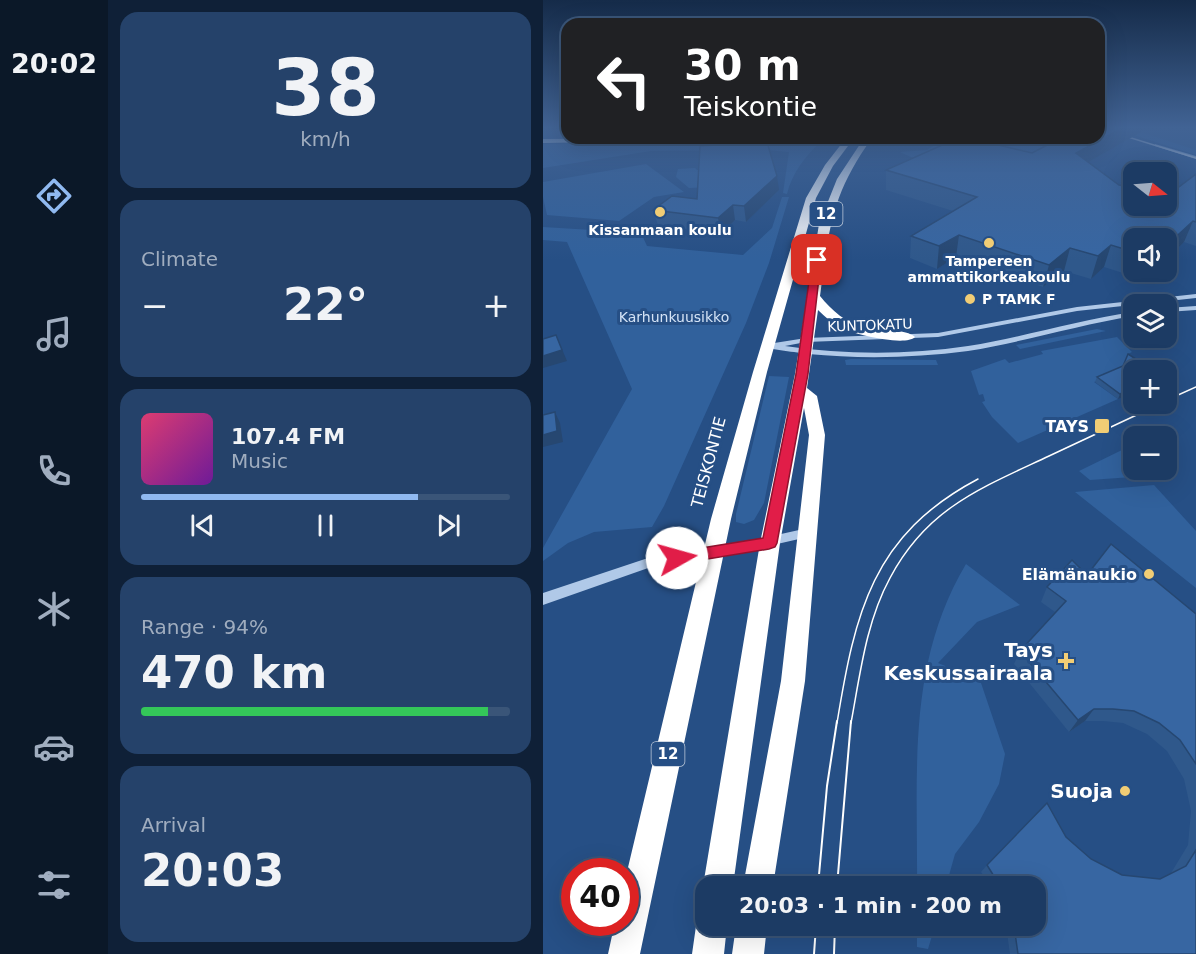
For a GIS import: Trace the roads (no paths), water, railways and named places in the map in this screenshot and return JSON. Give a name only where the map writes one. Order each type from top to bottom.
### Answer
[{"type":"highway","name":"TEISKONTIE","points":[[624,954],[713,554],[768,346],[811,198],[825,172]]},
{"type":"highway","name":"12","points":[[719,876],[769,543],[799,390],[817,260],[830,202],[844,172]]},
{"type":"highway","points":[[813,296],[830,317],[842,324],[867,332],[908,338]]},
{"type":"highway","points":[[760,876],[793,681],[817,435],[809,396],[799,390]]},
{"type":"highway","points":[[708,954],[711,936]]},
{"type":"highway","points":[[748,954],[751,936]]},
{"type":"street","name":"KUNTOKATU","points":[[805,346],[962,332],[1087,308],[1196,296]]},
{"type":"street","points":[[1177,309],[1196,308]]},
{"type":"street","name":"KUNTOKATU","points":[[768,346],[944,351],[1123,316]]},
{"type":"street","points":[[543,599],[651,562],[713,554],[808,533]]},
{"type":"tram line","points":[[1177,396],[1196,387]]},
{"type":"tram line","points":[[851,723],[865,649],[875,612],[890,578],[921,534],[939,517],[979,490],[1139,414]]},
{"type":"tram line","points":[[837,723],[852,646],[862,612],[875,581],[892,552],[914,525],[942,501],[978,479]]},
{"type":"tram line","points":[[819,876],[827,786],[837,721]]},
{"type":"tram line","points":[[838,876],[851,721]]},
{"type":"tram line","points":[[814,954],[815,936]]},
{"type":"tram line","points":[[834,954],[835,936]]},
{"type":"place","name":"Kissanmaan koulu","points":[[660,212]]},
{"type":"place","name":"Tampereen ammattikorkeakoulu","points":[[989,243]]},
{"type":"place","name":"P TAMK F","points":[[970,299]]},
{"type":"place","name":"TAYS","points":[[1102,426]]},
{"type":"place","name":"Elämänaukio","points":[[1149,574]]},
{"type":"place","name":"Tays Keskussairaala","points":[[1066,661]]},
{"type":"place","name":"Suoja","points":[[1125,791]]},
{"type":"park label","name":"Karhunkuusikko","points":[[674,317]]}]
